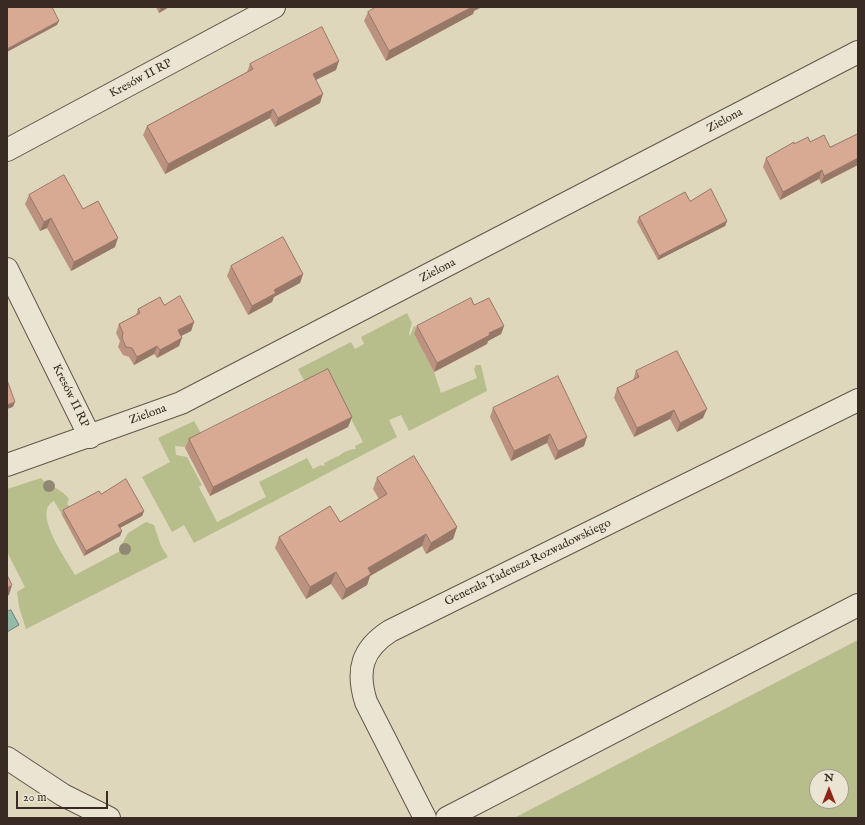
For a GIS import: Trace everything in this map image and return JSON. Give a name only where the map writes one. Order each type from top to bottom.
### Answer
[{"type":"street","name":"Kresów II RP","points":[[7,150],[274,7]]},
{"type":"street","name":"Zielona","points":[[7,465],[90,437],[180,403],[858,52]]},
{"type":"street","name":"Kresów II RP","points":[[7,269],[90,437]]},
{"type":"street","name":"Generała Tadeusza Rozwadowskiego","points":[[425,818],[366,702],[362,691],[361,680],[364,661],[373,644],[390,631],[858,400]]},
{"type":"street","points":[[447,818],[858,605]]},
{"type":"street","points":[[7,758],[63,794],[82,812],[109,818]]},
{"type":"shaded area","points":[[407,313],[412,323],[409,333],[410,336],[414,326],[420,328],[414,334],[434,372],[441,393],[477,378],[474,369],[476,365],[481,365],[487,391],[409,431],[401,415],[389,420],[397,437],[194,543],[184,525],[172,532],[142,477],[170,462],[158,438],[194,421],[203,437],[185,447],[175,446],[176,455],[187,457],[202,485],[199,487],[217,522],[266,497],[259,482],[307,458],[313,469],[321,465],[325,465],[324,463],[338,457],[344,452],[356,449],[355,446],[363,442],[342,401],[306,384],[298,369],[351,342],[355,349],[364,344],[361,337]]},
{"type":"shaded area","points":[[41,478],[65,495],[69,499],[67,504],[73,509],[62,515],[54,501],[48,507],[46,515],[48,525],[53,536],[75,575],[124,549],[122,544],[128,533],[146,522],[154,525],[161,546],[168,557],[26,629],[19,607],[17,592],[25,587],[7,552],[7,489]]},
{"type":"shaded area","points":[[11,610],[19,625],[7,632],[7,612]]},
{"type":"shaded area","points":[[858,640],[858,818],[514,818]]},
{"type":"building","points":[[7,7],[52,7],[59,21],[7,49]]},
{"type":"building","points":[[376,7],[472,7],[389,51],[368,12]]},
{"type":"building","points":[[322,27],[339,61],[313,74],[323,94],[278,118],[273,109],[168,164],[147,126],[253,69],[250,64]]},
{"type":"building","points":[[858,134],[858,158],[824,176],[822,170],[783,192],[766,158],[794,142],[794,144],[808,137],[810,142],[824,135],[830,147]]},
{"type":"building","points":[[64,175],[83,209],[98,201],[118,238],[74,262],[51,218],[44,222],[29,195]]},
{"type":"building","points":[[711,189],[727,221],[659,256],[639,217],[685,192],[690,201]]},
{"type":"building","points":[[283,237],[303,274],[274,290],[276,293],[252,306],[231,266]]},
{"type":"building","points":[[180,296],[194,322],[178,330],[182,338],[160,350],[157,346],[137,357],[132,348],[126,347],[122,338],[123,333],[119,324],[140,313],[138,309],[160,297],[164,305]]},
{"type":"building","points":[[471,298],[474,305],[489,298],[504,326],[437,363],[417,326]]},
{"type":"building","points":[[677,351],[707,409],[680,423],[674,410],[637,428],[617,388],[639,377],[636,371]]},
{"type":"building","points":[[328,369],[352,417],[213,487],[189,439]]},
{"type":"building","points":[[558,376],[587,437],[558,451],[550,434],[514,451],[493,408]]},
{"type":"building","points":[[7,380],[15,402],[7,405]]},
{"type":"building","points":[[414,456],[457,527],[431,543],[426,534],[368,568],[371,574],[346,589],[336,572],[310,587],[279,537],[330,506],[340,522],[387,494],[377,478]]},
{"type":"building","points":[[126,479],[144,511],[118,525],[122,531],[86,551],[63,510],[99,491],[101,494]]},
{"type":"building","points":[[7,575],[12,585],[7,588]]}]
